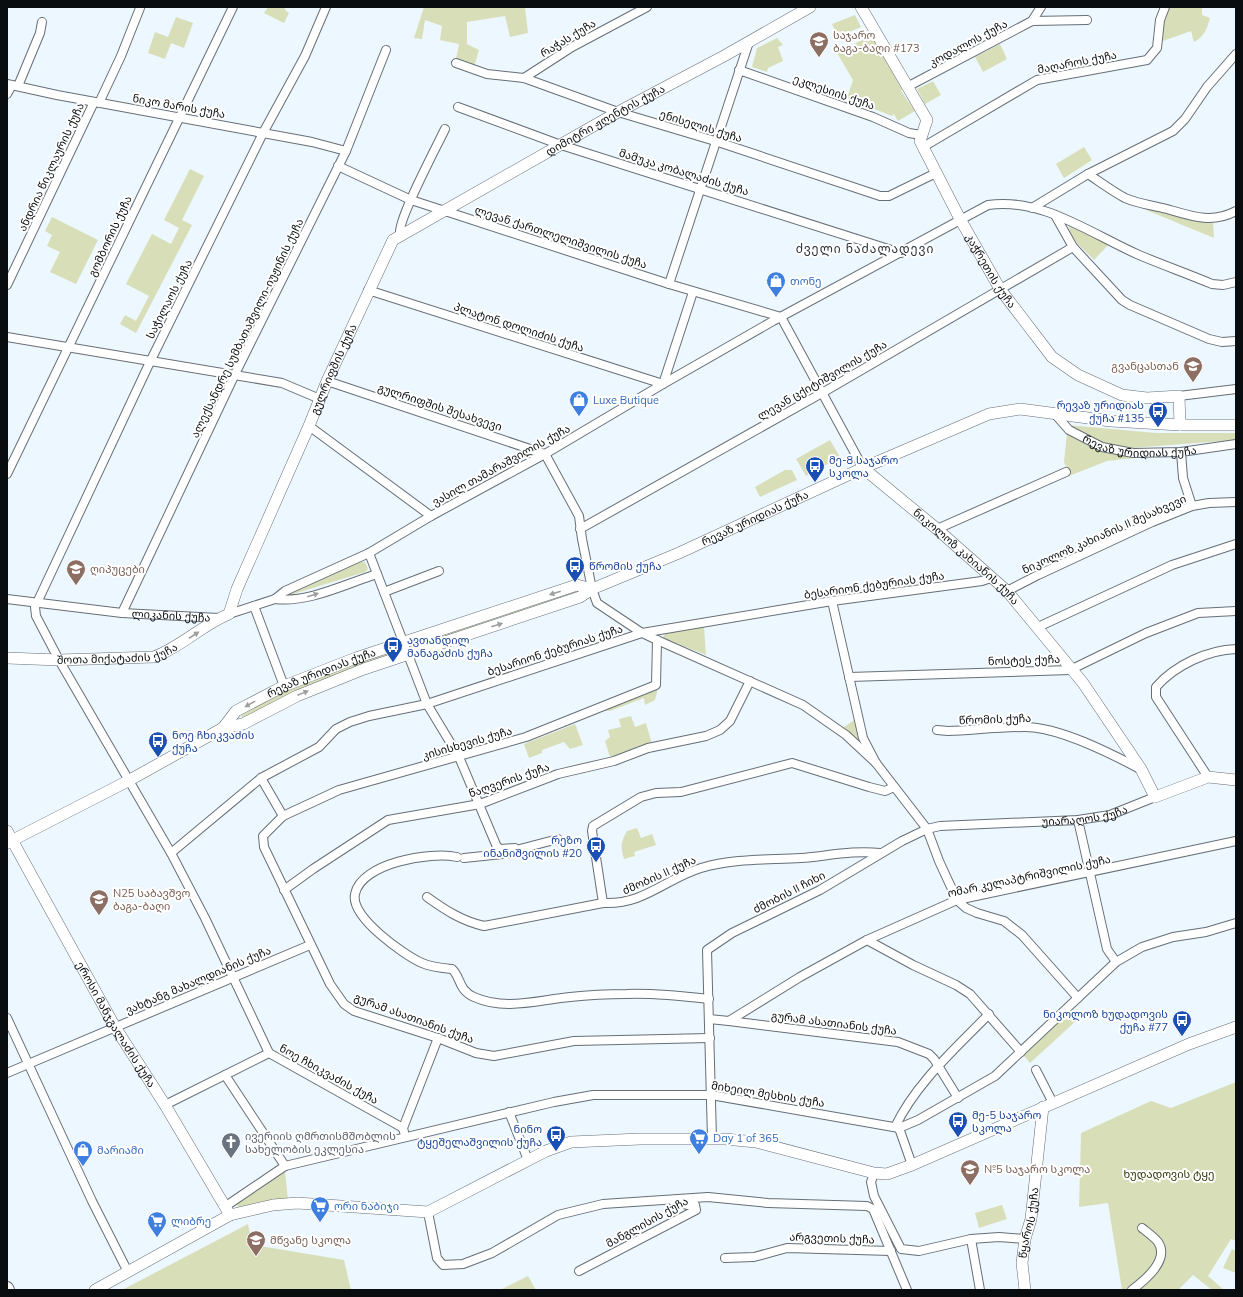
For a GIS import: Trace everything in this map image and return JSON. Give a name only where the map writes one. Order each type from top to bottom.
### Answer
[{"type":"street","name":"გომბორის ქუჩა","points":[[7,474],[233,7]]},
{"type":"street","name":"საჭილაოს ქუჩა","points":[[35,603],[150,362],[263,133],[305,56],[326,7]]},
{"type":"street","name":"რაჭას ქუჩა","points":[[524,78],[572,47],[647,7]]},
{"type":"street","name":"დიმიტრი ჟღენტის ქუჩა","points":[[400,234],[445,211],[618,112],[810,7]]},
{"type":"street","name":"კაჭრეთის ქუჩა","points":[[861,7],[927,120],[920,141],[960,219],[1000,290],[1052,357],[1078,375],[1122,394],[1147,398],[1179,396],[1236,389]]},
{"type":"street","points":[[1032,21],[1041,7]]},
{"type":"street","name":"მაღაროს ქუჩა","points":[[923,148],[1037,80],[1147,60],[1156,48],[1160,20],[1165,7]]},
{"type":"street","name":"ანდრია წიკლაურის ქუჩა","points":[[7,285],[96,102],[121,56],[140,8]]},
{"type":"street","name":"კოდალოს ქუჩა","points":[[907,87],[1032,21],[1087,20]]},
{"type":"street","points":[[7,94],[40,34],[42,22]]},
{"type":"street","points":[[669,284],[748,42]]},
{"type":"street","name":"ალექსანდრე სუმბათაშვილი-იუჟინის ქუჩა","points":[[122,613],[235,374],[346,151],[386,50]]},
{"type":"street","points":[[1032,208],[1088,174],[1173,131],[1185,119],[1207,87],[1236,54]]},
{"type":"street","name":"ენისელის ქუჩა","points":[[456,63],[487,74],[524,78],[618,112],[715,141],[880,196],[889,196],[936,173]]},
{"type":"street","name":"ეკლესიის ქუჩა","points":[[739,70],[873,117],[909,133],[921,135]]},
{"type":"street","name":"ნიკო მარის ქუჩა","points":[[12,85],[178,118],[263,133],[346,151]]},
{"type":"street","name":"მამუკა კობალაძის ქუჩა","points":[[460,107],[561,145],[901,253]]},
{"type":"street","name":"გულრიფშის ქუჩა","points":[[224,616],[310,426],[327,381],[368,290],[393,240],[400,234],[400,228],[411,200],[445,129]]},
{"type":"street","name":"ლევან ქართლელიშვილის ქუჩა","points":[[338,166],[411,200],[693,292],[782,317]]},
{"type":"street","points":[[1088,174],[1123,197],[1140,204],[1204,218],[1223,216],[1236,211]]},
{"type":"street","name":"ვასილ თამარაშვილის ქუჩა","points":[[369,553],[431,516],[545,454],[663,384],[782,317],[901,253],[960,219],[977,210],[994,204],[1014,204],[1055,215],[1071,221],[1138,255],[1212,284],[1223,285],[1236,282]]},
{"type":"street","points":[[1055,215],[1073,247],[1122,300],[1130,305],[1209,339],[1222,342],[1236,340]]},
{"type":"street","name":"ლევან ცქიტიშვილის ქუჩა","points":[[580,529],[822,393],[1073,247]]},
{"type":"street","name":"პლატონ დოლიძის ქუჩა","points":[[368,290],[663,384]]},
{"type":"street","points":[[663,384],[693,292]]},
{"type":"street","name":"ნიკოლოზ კახიანის ქუჩა","points":[[782,317],[863,468],[937,529],[1007,591],[1038,627],[1070,670],[1083,683],[1140,769],[1155,797]]},
{"type":"street","points":[[7,337],[282,383],[320,399]]},
{"type":"street","name":"გულრიფშის შესახვევი","points":[[327,381],[545,454]]},
{"type":"street","points":[[1179,396],[1180,425]]},
{"type":"street","name":"რევაზ ურიდიას ქუჩა","points":[[9,838],[128,781],[223,728],[243,724],[297,696],[364,669],[580,598],[592,589],[679,553],[863,468],[989,414],[1020,409],[1111,420],[1180,425],[1236,425]]},
{"type":"street","name":"რევაზ ურიდიას ქუჩა","points":[[1054,413],[1069,430],[1102,447],[1133,453],[1182,452],[1236,444]]},
{"type":"street","points":[[310,426],[431,516]]},
{"type":"street","points":[[1182,452],[1183,478],[1192,506]]},
{"type":"street","points":[[545,454],[579,516],[580,529],[592,589],[597,603],[642,633],[803,706],[823,718],[846,735],[876,763]]},
{"type":"street","points":[[937,529],[1066,472]]},
{"type":"street","name":"ნიკოლოზ კახიანის II შესახვევი","points":[[1007,591],[1088,552],[1192,506],[1209,502],[1236,502]]},
{"type":"street","points":[[1038,627],[1172,565],[1236,544]]},
{"type":"street","points":[[369,553],[426,704],[458,757],[480,804],[497,847],[501,849],[515,848],[516,850]]},
{"type":"street","name":"ლიკანის ქუჩა","points":[[7,599],[122,613],[224,616],[275,599],[285,591],[369,553]]},
{"type":"street","points":[[384,592],[440,571]]},
{"type":"street","points":[[275,599],[288,600],[306,597],[377,574]]},
{"type":"street","name":"ბესარიონ ქებურიას ქუჩა","points":[[170,853],[261,778],[319,747],[336,729],[350,722],[369,716],[426,704],[642,633],[832,601],[982,581],[991,578]]},
{"type":"street","name":"რევაზ ურიდიას ქუჩა","points":[[223,728],[236,711],[284,686],[356,658],[577,586],[592,589]]},
{"type":"street","points":[[832,601],[861,731],[876,763],[927,829],[939,861],[957,900],[966,908],[977,913],[1004,921],[1022,935],[1078,998]]},
{"type":"street","name":"ნოე ჩხიკვაძის ქუჩა","points":[[35,603],[36,616],[59,660],[170,853],[205,918],[269,1053],[403,1128]]},
{"type":"street","points":[[254,606],[284,686]]},
{"type":"street","name":"ნოსტეს ქუჩა","points":[[849,677],[1070,670],[1146,633],[1198,613],[1236,611]]},
{"type":"street","name":"შოთა მიქატაძის ქუჩა","points":[[7,658],[59,660],[154,657],[166,653],[224,616]]},
{"type":"street","name":"კისისხევის ქუჩა","points":[[282,816],[340,790],[526,737],[656,685],[658,640]]},
{"type":"street","points":[[1208,776],[1156,697],[1156,686],[1180,666],[1221,650],[1236,649]]},
{"type":"street","name":"წაღვერის ქუჩა","points":[[284,890],[388,820],[480,804],[558,774],[614,761],[648,748],[706,736],[720,730],[730,721],[750,681]]},
{"type":"street","points":[[236,711],[243,724]]},
{"type":"street","name":"წრომის ქუჩა","points":[[937,730],[948,731],[1026,727],[1038,729],[1107,751],[1140,769]]},
{"type":"street","points":[[603,903],[592,831],[593,826],[641,797],[656,793],[681,792],[706,787],[792,763],[885,791],[894,788]]},
{"type":"street","name":"უიარაღოს ქუჩა","points":[[927,829],[940,826],[1078,820],[1110,815],[1208,776],[1236,780]]},
{"type":"street","points":[[261,778],[282,816]]},
{"type":"street","name":"გურამ ასათიანის ქუჩა","points":[[282,816],[263,836],[264,848],[330,984],[344,1004],[354,1010],[438,1038],[476,1053],[494,1056],[574,1041],[710,1038]]},
{"type":"street","points":[[1078,820],[1107,949],[1116,962]]},
{"type":"street","name":"ძმობის II ქუჩა","points":[[427,897],[457,917],[470,923],[484,926],[603,903],[618,904],[633,901],[700,868],[725,862],[855,852],[880,853],[927,829]]},
{"type":"street","name":"ეროსი მანჯგალაძის ქუჩა","points":[[9,838],[115,1027],[165,1105],[228,1210]]},
{"type":"street","points":[[558,839],[516,850],[512,853],[460,857],[438,855],[390,863],[368,876],[361,883],[354,895],[356,906],[370,924],[388,942],[410,957],[424,964],[452,969],[462,988],[473,997],[509,1004],[570,997],[628,994],[666,994],[709,999],[712,1139]]},
{"type":"street","name":"ომარ კელაპტრიშვილის ქუჩა","points":[[729,1021],[800,977],[867,940],[957,900],[1091,873],[1236,841]]},
{"type":"street","name":"ძმობის II ჩიხი","points":[[709,999],[707,950],[732,933],[820,890],[880,853]]},
{"type":"street","points":[[897,1128],[918,1120],[995,1076],[1116,962],[1142,947],[1173,937],[1206,932],[1236,923]]},
{"type":"street","points":[[867,940],[890,953],[956,985],[970,994],[1021,1052]]},
{"type":"street","name":"ვახტანგ მახალდიანის ქუჩა","points":[[7,1073],[310,945]]},
{"type":"street","points":[[912,1164],[897,1128],[911,1099],[938,1066],[989,1014]]},
{"type":"street","points":[[7,1018],[92,1201],[128,1272]]},
{"type":"street","points":[[709,1019],[729,1021]]},
{"type":"street","name":"გურამ ასათიანის ქუჩა","points":[[729,1021],[898,1042],[929,1054],[958,1098]]},
{"type":"street","points":[[95,1290],[128,1272],[228,1210],[297,1203],[428,1212],[556,1146],[586,1140],[712,1139],[756,1142],[874,1173],[887,1174],[1189,1044],[1236,1027]]},
{"type":"street","points":[[405,1136],[403,1128],[438,1038]]},
{"type":"street","points":[[165,1105],[269,1053]]},
{"type":"street","points":[[1036,1070],[1048,1105]]},
{"type":"street","points":[[225,1075],[285,1166]]},
{"type":"street","name":"მიხეილ მესხის ქუჩა","points":[[228,1210],[285,1166],[509,1112],[593,1095],[711,1095],[897,1128]]},
{"type":"street","name":"წყაროს ქუჩა","points":[[1025,1290],[1022,1264],[1025,1239],[1030,1219],[1048,1105]]},
{"type":"street","points":[[509,1112],[528,1160]]},
{"type":"street","points":[[874,1173],[871,1182],[874,1196],[901,1249],[919,1251],[971,1239],[999,1237],[1025,1239]]},
{"type":"street","points":[[428,1212],[437,1258],[443,1265],[449,1266],[463,1264],[492,1253],[558,1215],[603,1204],[708,1197],[768,1203],[867,1206],[873,1210],[907,1290]]},
{"type":"street","name":"მანგლისის ქუჩა","points":[[578,1271],[696,1210],[695,1205],[687,1205],[667,1200]]},
{"type":"street","points":[[1132,1290],[1147,1276],[1161,1259],[1162,1249],[1158,1241],[1142,1228]]},
{"type":"street","points":[[971,1239],[980,1290]]},
{"type":"street","name":"არგვეთის ქუჩა","points":[[725,1258],[754,1257],[787,1248],[891,1251]]},
{"type":"green space","points":[[268,7],[285,7],[285,10],[289,13],[284,23],[264,13]]},
{"type":"green space","points":[[424,7],[525,7],[528,33],[510,37],[505,16],[467,22],[467,44],[479,50],[474,67],[456,59],[459,44],[440,40],[442,26],[425,20],[422,39],[414,38]]},
{"type":"green space","points":[[1170,7],[1202,7],[1202,15],[1210,18],[1203,35],[1194,42],[1191,31],[1160,42],[1161,28]]},
{"type":"green space","points":[[855,15],[861,27],[838,37],[832,24]]},
{"type":"green space","points":[[176,17],[193,23],[184,48],[171,43],[165,59],[148,53],[155,32],[168,37]]},
{"type":"green space","points":[[871,35],[902,89],[901,91],[915,111],[898,121],[894,114],[892,116],[847,98],[853,80],[837,53]]},
{"type":"green space","points":[[777,38],[783,45],[778,47],[783,61],[768,68],[767,72],[752,67],[757,48]]},
{"type":"green space","points":[[1000,44],[1007,59],[983,72],[975,57]]},
{"type":"green space","points":[[933,81],[941,95],[925,104],[917,89]]},
{"type":"green space","points":[[1084,147],[1092,160],[1064,178],[1056,164]]},
{"type":"green space","points":[[190,169],[204,176],[182,220],[192,225],[136,333],[120,324],[125,315],[136,321],[149,296],[126,284],[152,234],[171,244],[179,228],[164,220]]},
{"type":"green space","points":[[1134,205],[1213,221],[1214,238]]},
{"type":"green space","points":[[52,217],[98,240],[76,284],[50,272],[60,252],[47,246],[52,235],[45,231]]},
{"type":"green space","points":[[1069,226],[1075,227],[1109,244],[1094,260],[1072,236]]},
{"type":"green space","points":[[1068,425],[1156,433],[1236,433],[1236,440],[1131,448],[1103,444]]},
{"type":"green space","points":[[1067,433],[1100,450],[1144,457],[1107,461],[1069,476],[1064,462]]},
{"type":"green space","points":[[830,440],[840,457],[806,476],[796,459]]},
{"type":"green space","points":[[785,470],[792,470],[797,480],[760,497],[755,487]]},
{"type":"green space","points":[[361,562],[365,562],[368,569],[365,572],[287,596],[286,594],[291,591]]},
{"type":"green space","points":[[575,589],[578,595],[409,651],[407,644]]},
{"type":"green space","points":[[704,626],[706,655],[663,638],[665,633]]},
{"type":"green space","points":[[401,646],[404,653],[244,720],[239,713],[291,687]]},
{"type":"green space","points":[[660,680],[655,700],[645,705],[644,698],[610,711],[601,710],[654,688]]},
{"type":"green space","points":[[631,716],[635,727],[646,723],[652,744],[610,757],[605,741],[610,737],[608,730],[621,727],[619,719]]},
{"type":"green space","points":[[854,720],[858,734],[866,751],[843,728]]},
{"type":"green space","points":[[575,724],[583,745],[570,749],[564,742],[542,750],[542,753],[529,758],[524,744]]},
{"type":"green space","points":[[637,828],[641,838],[652,834],[656,845],[634,852],[635,856],[624,859],[622,851],[623,838],[627,831]]},
{"type":"green space","points":[[1064,1010],[1076,1021],[1030,1063],[1021,1052]]},
{"type":"green space","name":"ხუდადოვის ტყე","points":[[1236,1082],[1236,1241],[1231,1239],[1208,1276],[1224,1290],[1212,1290],[1193,1275],[1180,1288],[1181,1290],[1122,1290],[1108,1203],[1079,1207],[1081,1133],[1151,1101],[1171,1108]]},
{"type":"green space","points":[[285,1172],[288,1200],[239,1210],[236,1202]]},
{"type":"green space","points":[[1002,1205],[1007,1219],[979,1228],[975,1213]]},
{"type":"green space","name":"მწვანე სკოლა","points":[[248,1224],[251,1238],[260,1246],[344,1260],[351,1290],[122,1290]]},
{"type":"green space","points":[[1232,1249],[1236,1251],[1236,1273],[1223,1268]]},
{"type":"green space","points":[[528,1276],[536,1290],[500,1290]]},
{"type":"place","name":"საჯარო ბაგა-ბაღი #173","points":[[819,58]]},
{"type":"place","name":"თონე","points":[[776,298]]},
{"type":"place","name":"გვანცასთან","points":[[1193,383]]},
{"type":"place","name":"Luxe Butique","points":[[579,417]]},
{"type":"place","name":"რევაზ ურიდიას ქუჩა #135","points":[[1158,428]]},
{"type":"place","name":"მე-8 საჯარო სკოლა","points":[[815,483]]},
{"type":"place","name":"წრომის ქუჩა","points":[[575,583]]},
{"type":"place","name":"ღიპუცები","points":[[76,586]]},
{"type":"place","name":"ავთანდილ მანაგაძის ქუჩა","points":[[393,663]]},
{"type":"place","name":"ნოე ჩხიკვაძის ქუჩა","points":[[158,758]]},
{"type":"place","name":"რეზო ინანიშვილის #20","points":[[596,863]]},
{"type":"place","name":"N25 საბავშვო ბაგა-ბაღი","points":[[99,916]]},
{"type":"place","name":"ნიკოლოზ ხუდადოვის ქუჩა #77","points":[[1182,1037]]},
{"type":"place","name":"მე-5 საჯარო სკოლა","points":[[958,1138]]},
{"type":"place","name":"ნინო ტყეშელაშვილის ქუჩა","points":[[556,1152]]},
{"type":"place","name":"Day 1 of 365","points":[[699,1155]]},
{"type":"place","name":"ივერიის ღმრთისმშობლის სახელობის ეკლესია","points":[[231,1159]]},
{"type":"place","name":"მარიამი","points":[[83,1167]]},
{"type":"place","name":"№5 საჯარო სკოლა","points":[[970,1186]]},
{"type":"place","name":"ორი ნაბიჯი","points":[[320,1223]]},
{"type":"place","name":"ლიბრე","points":[[157,1238]]},
{"type":"place","name":"მწვანე სკოლა","points":[[256,1257]]},
{"type":"district","name":"ძველი ნაძალადევი","points":[[865,249]]}]
